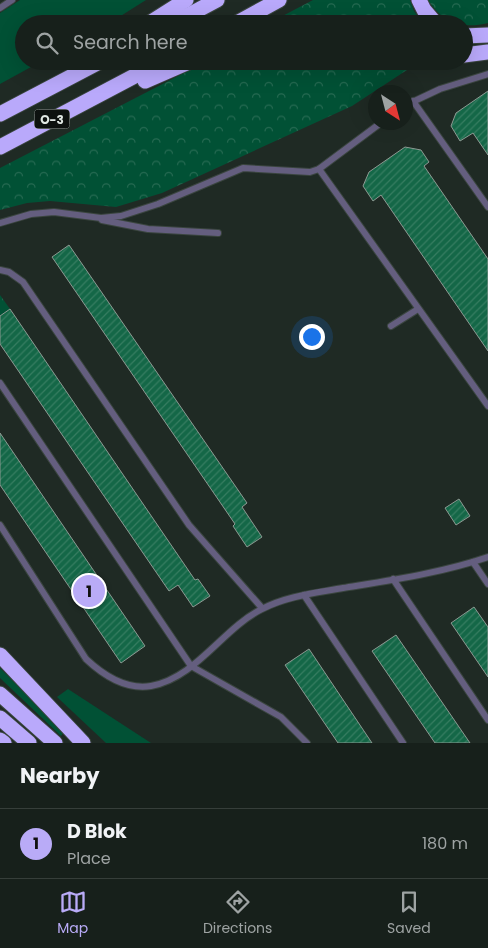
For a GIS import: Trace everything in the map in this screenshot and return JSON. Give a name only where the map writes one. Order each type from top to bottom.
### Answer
[{"type":"highway","points":[[162,15],[186,0]]},
{"type":"highway","points":[[189,15],[217,0]]},
{"type":"highway","points":[[252,15],[279,0]]},
{"type":"highway","points":[[419,0],[428,15]]},
{"type":"highway","points":[[473,36],[488,35]]},
{"type":"highway","points":[[473,54],[488,52]]},
{"type":"highway","points":[[35,96],[76,70]]},
{"type":"highway","name":"O-3","points":[[0,114],[84,70]]},
{"type":"highway","name":"O-3","points":[[0,147],[146,70]]},
{"type":"highway","points":[[105,92],[146,80],[170,70]]},
{"type":"highway","points":[[0,655],[84,742]]},
{"type":"highway","points":[[0,694],[55,743]]},
{"type":"highway","points":[[0,718],[29,743]]},
{"type":"highway","points":[[0,740],[4,743]]},
{"type":"lane","points":[[0,8],[12,0]]},
{"type":"lane","points":[[488,74],[454,84],[414,101],[488,207]]},
{"type":"lane","points":[[81,216],[101,218],[120,216],[158,204],[243,168],[310,172],[319,169],[371,130]]},
{"type":"lane","points":[[319,169],[488,406]]},
{"type":"lane","points":[[0,223],[54,212],[148,229],[218,232]]},
{"type":"lane","points":[[0,270],[9,272],[23,282],[189,525],[262,608]]},
{"type":"lane","points":[[391,326],[418,309]]},
{"type":"lane","points":[[0,383],[191,666],[281,717],[307,743]]},
{"type":"lane","points":[[0,525],[79,650],[98,670],[124,684],[139,687],[152,686],[168,680],[191,666],[240,623],[262,608],[304,595],[393,579],[488,557]]},
{"type":"lane","points":[[473,562],[488,584]]},
{"type":"lane","points":[[393,579],[488,720]]},
{"type":"lane","points":[[304,595],[403,743]]},
{"type":"green space","points":[[20,0],[146,0],[122,15],[15,15],[15,70],[26,70],[0,84],[0,13]]},
{"type":"green space","points":[[313,0],[410,0],[417,15],[284,15]]},
{"type":"green space","points":[[428,0],[488,0],[488,23],[473,25],[473,15],[440,15]]},
{"type":"green space","points":[[190,70],[407,70],[384,85],[368,85],[368,96],[352,106],[162,193],[116,207],[50,201],[27,203],[0,210],[0,168]]},
{"type":"green space","points":[[0,295],[10,309],[0,316]]},
{"type":"green space","points":[[0,668],[64,732],[61,736],[0,678]]},
{"type":"green space","points":[[68,689],[151,743],[106,743],[57,697]]},
{"type":"building","points":[[488,91],[488,155],[473,133],[460,141],[451,126],[456,113]]},
{"type":"building","points":[[405,147],[421,150],[429,162],[424,166],[488,259],[488,351],[381,195],[373,201],[363,186],[369,172]]},
{"type":"building","points":[[69,245],[247,503],[242,507],[262,537],[247,547],[233,526],[235,524],[52,257]]},
{"type":"building","points":[[10,309],[195,580],[198,579],[210,596],[193,607],[178,585],[169,591],[0,344],[0,316]]},
{"type":"building","points":[[0,433],[145,646],[121,663],[0,485]]},
{"type":"building","points":[[459,499],[470,516],[456,525],[445,508]]},
{"type":"building","points":[[474,607],[488,627],[488,677],[451,623]]},
{"type":"building","points":[[396,635],[470,743],[435,743],[372,651]]},
{"type":"building","points":[[309,649],[372,743],[338,743],[285,665]]},
{"type":"place","name":"D Blok","points":[[89,591]]}]
